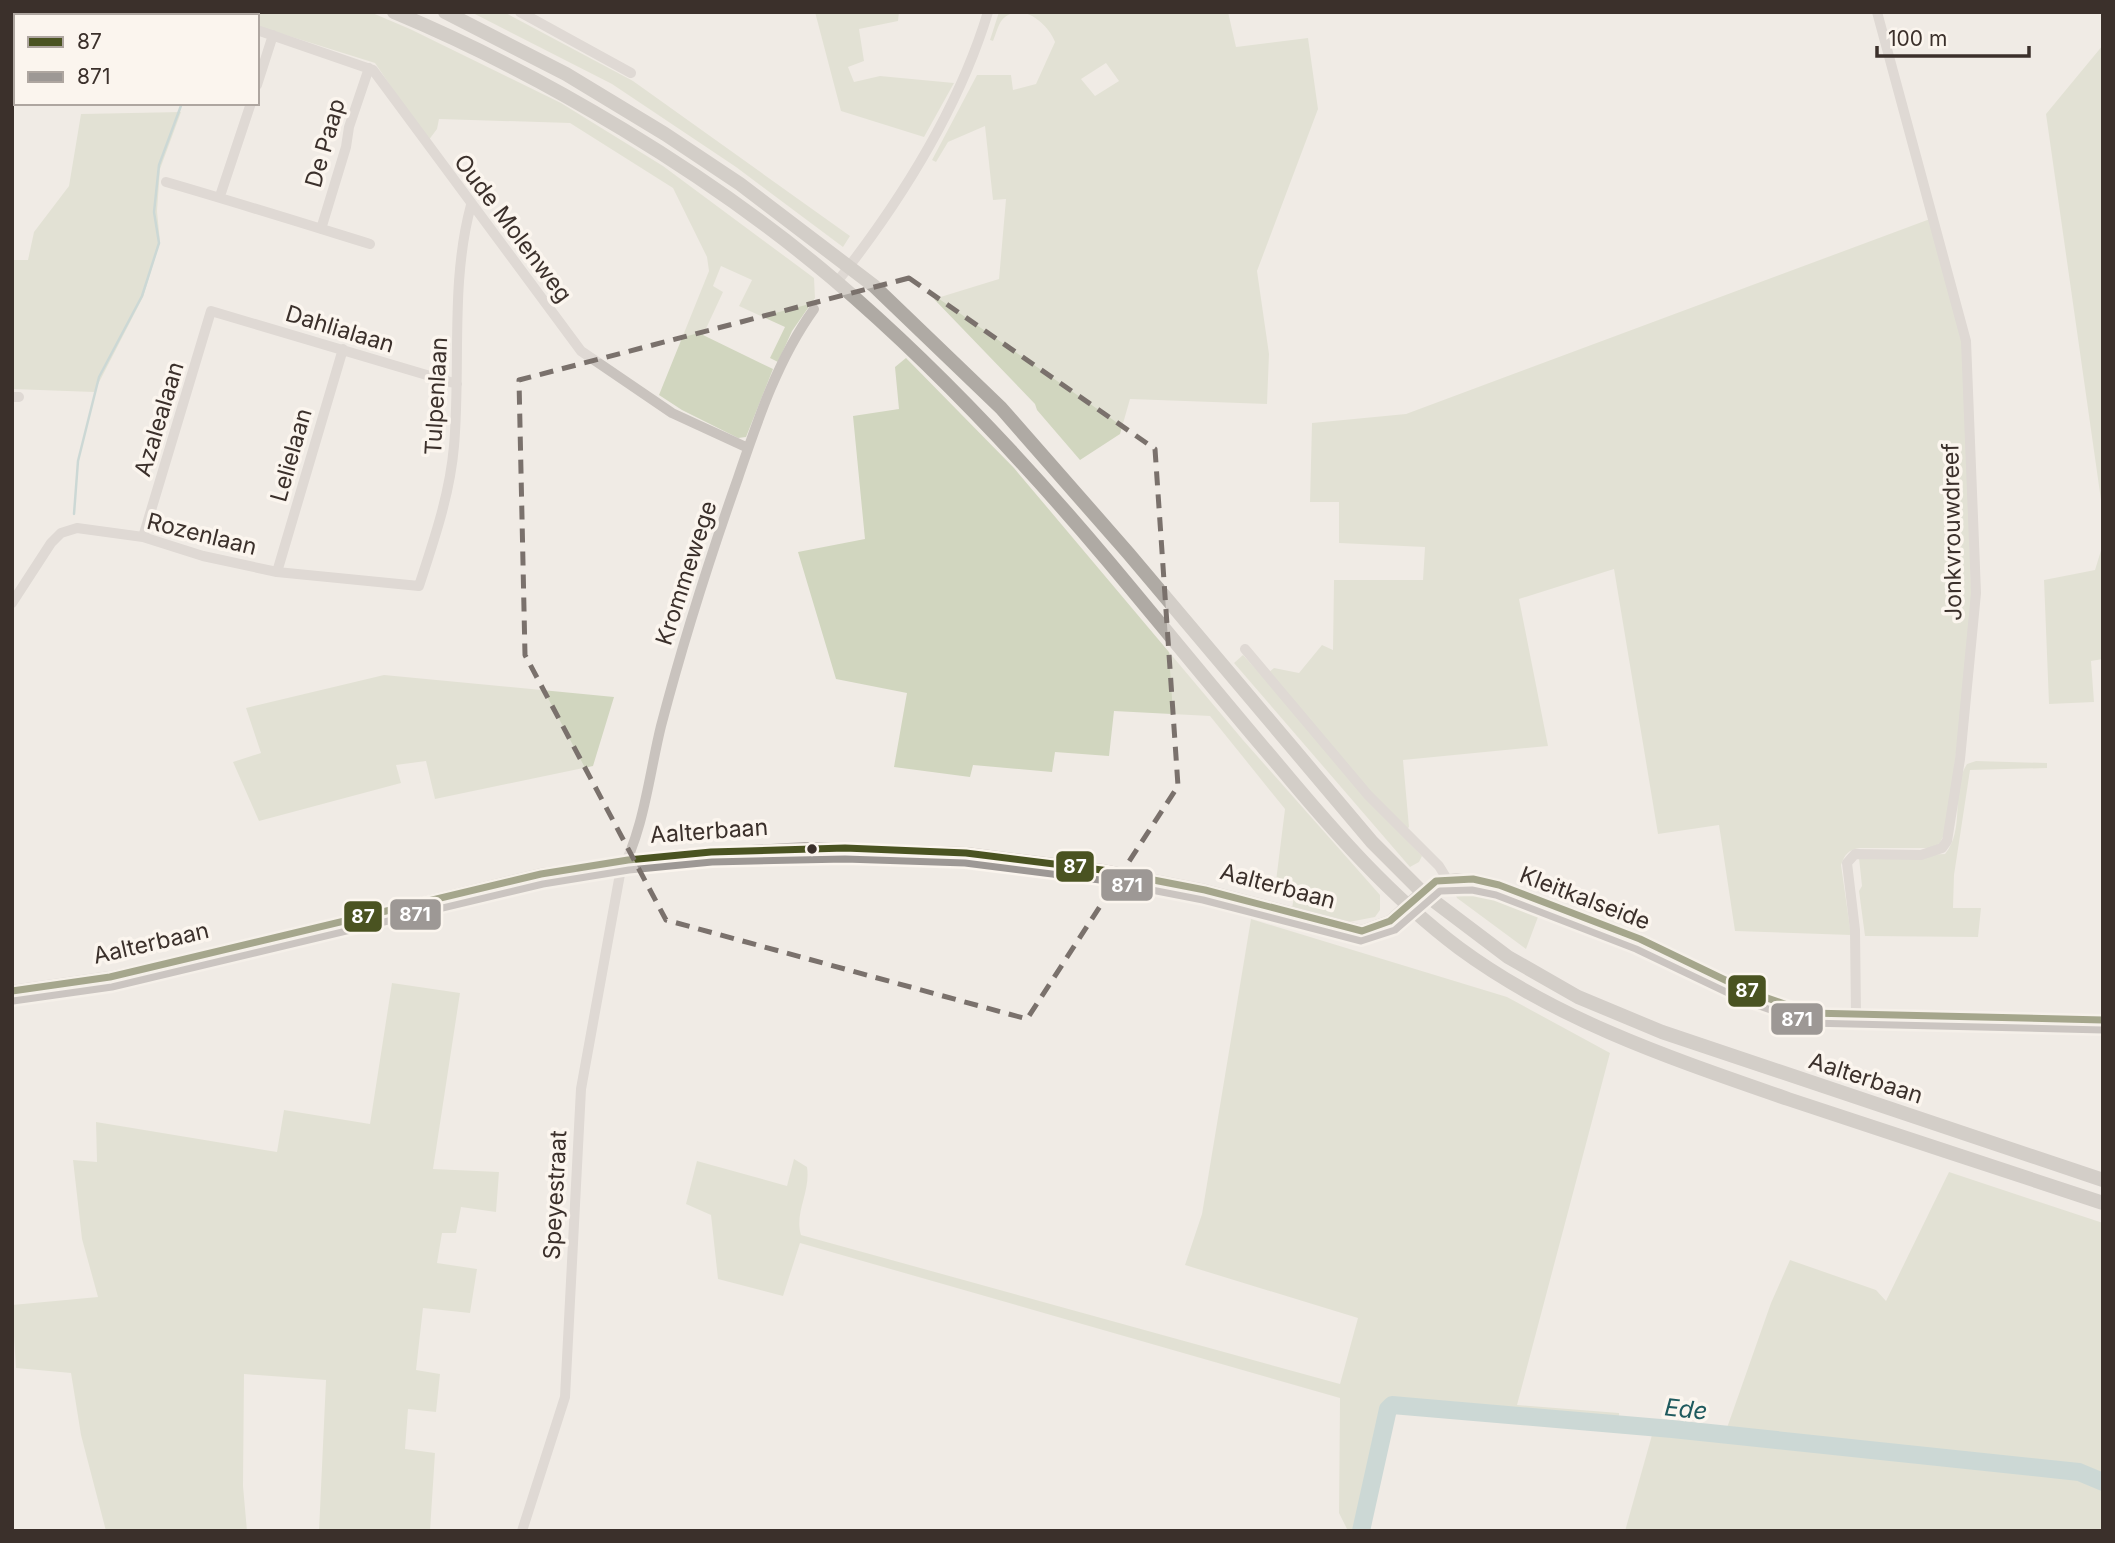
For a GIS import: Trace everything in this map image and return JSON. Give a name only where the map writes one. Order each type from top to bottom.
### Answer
[{"type":"highway","points":[[394,12],[521,73],[621,130],[739,207],[837,282],[940,378],[1023,463],[1324,820],[1407,905]]},
{"type":"highway","points":[[444,12],[554,67],[665,134],[740,184],[879,290],[1001,408],[1129,554],[1340,807],[1422,892]]},
{"type":"highway","name":"Aalterbaan","points":[[1422,892],[1508,957],[1546,981],[1611,1012],[1769,1070],[2103,1180]]},
{"type":"highway","name":"Aalterbaan","points":[[1407,905],[1494,973],[1591,1026],[1716,1074],[2103,1203]]},
{"type":"main road","name":"Aalterbaan","points":[[12,991],[110,977],[483,887],[628,860],[738,850],[805,848],[966,853],[1145,877],[1362,931],[1390,921],[1422,892]]},
{"type":"street","points":[[520,12],[631,73]]},
{"type":"street","points":[[837,282],[874,236],[956,95],[976,49],[988,12]]},
{"type":"street","name":"Jonkvrouwdreef","points":[[1856,1015],[1855,930],[1847,863],[1855,854],[1933,852],[1947,841],[1960,759],[1976,593],[1966,341],[1960,310],[1877,12]]},
{"type":"street","name":"Oude Molenweg","points":[[259,31],[369,68],[380,76],[471,205],[569,336],[595,363],[672,413],[748,448]]},
{"type":"street","points":[[259,78],[272,35]]},
{"type":"street","name":"De Paap","points":[[320,229],[369,68]]},
{"type":"street","points":[[220,195],[250,105]]},
{"type":"street","points":[[166,182],[220,195],[269,215],[292,219],[370,244]]},
{"type":"street","name":"Tulpenlaan","points":[[419,586],[449,485],[457,384],[461,240],[471,205]]},
{"type":"street","name":"Krommewege","points":[[628,860],[634,847],[681,649],[748,448],[776,375],[796,335],[814,309]]},
{"type":"street","name":"Dahlialaan","points":[[211,311],[457,384]]},
{"type":"street","name":"Azalealaan","points":[[143,537],[211,311]]},
{"type":"street","name":"Lelielaan","points":[[277,572],[343,349]]},
{"type":"street","name":"Rozenlaan","points":[[12,603],[51,543],[61,533],[76,528],[143,537],[203,556],[277,572],[419,586]]},
{"type":"street","points":[[1245,649],[1327,748],[1439,866],[1447,879],[1436,881],[1422,892]]},
{"type":"street","name":"Speyestraat","points":[[522,1531],[565,1397],[581,1089],[621,874],[628,860]]},
{"type":"street","name":"Kleitkalseide","points":[[1447,879],[1473,879],[1499,885],[1659,947],[1750,992],[1792,1009],[1825,1015],[2103,1020]]},
{"type":"highlighted area","points":[[909,278],[1155,449],[1178,786],[1027,1019],[666,920],[525,655],[519,380]]},
{"type":"green space","points":[[370,12],[410,29],[561,103],[663,166],[814,278],[815,298],[792,331],[778,362],[770,358],[785,327],[739,306],[752,280],[721,266],[713,286],[723,292],[703,335],[773,369],[746,437],[738,438],[682,410],[659,395],[709,271],[707,257],[673,188],[570,123],[439,119],[437,129],[428,141],[375,63],[259,27],[259,14],[220,14]]},
{"type":"green space","points":[[471,12],[504,12],[633,81],[850,236],[843,247],[736,167],[612,84]]},
{"type":"green space","points":[[815,12],[899,12],[898,21],[859,29],[864,61],[848,67],[854,82],[880,76],[954,83],[924,137],[841,111]]},
{"type":"green space","points":[[999,12],[1017,12],[1009,14],[998,27],[993,41],[990,40]]},
{"type":"green space","points":[[1017,12],[1228,12],[1236,47],[1308,38],[1318,109],[1257,271],[1269,354],[1267,404],[1130,399],[1120,434],[1080,460],[1037,410],[1035,404],[934,299],[999,279],[1006,199],[993,200],[985,126],[948,142],[936,162],[932,160],[977,75],[1011,75],[1013,90],[1036,84],[1055,42],[1046,28],[1033,16]],"holes":[[[1106,63],[1119,81],[1095,96],[1081,79]]]},
{"type":"green space","points":[[2103,45],[2103,514],[2046,114]]},
{"type":"green space","points":[[181,112],[160,169],[157,211],[160,242],[143,297],[94,392],[12,389],[12,260],[28,260],[34,232],[69,186],[81,114]]},
{"type":"green space","points":[[1930,219],[1963,340],[1972,618],[1947,828],[1940,843],[1933,848],[1860,848],[1848,853],[1841,865],[1851,935],[1735,931],[1719,825],[1658,834],[1614,569],[1519,599],[1548,746],[1403,760],[1409,827],[1402,835],[1422,856],[1419,862],[1410,867],[1234,663],[1243,655],[1263,677],[1274,668],[1299,673],[1322,645],[1333,650],[1334,580],[1423,580],[1425,547],[1339,543],[1339,502],[1310,502],[1312,423],[1406,414]]},
{"type":"green space","points":[[906,358],[1014,468],[1243,740],[1380,895],[1380,910],[1375,917],[1349,922],[1292,908],[1294,897],[1275,889],[1285,809],[1210,716],[1114,711],[1109,756],[1055,752],[1052,772],[973,765],[970,777],[894,767],[907,693],[836,679],[798,552],[865,539],[853,416],[899,409],[895,367]]},
{"type":"green space","points":[[2103,544],[2103,659],[2091,661],[2094,702],[2049,704],[2044,580],[2095,570]]},
{"type":"green space","points":[[384,675],[614,697],[593,766],[435,799],[426,761],[396,765],[401,783],[259,821],[233,762],[261,753],[246,708]]},
{"type":"green space","points":[[1976,761],[2047,763],[2047,768],[1970,770],[1954,875],[1953,908],[1981,908],[1978,937],[1865,936],[1859,891],[1862,886],[1859,858],[1945,854],[1955,833],[1962,774],[1967,764]]},
{"type":"green space","points":[[1463,884],[1489,887],[1541,909],[1526,949],[1457,898],[1452,888]]},
{"type":"green space","points":[[1251,919],[1507,997],[1610,1053],[1517,1405],[1619,1413],[1619,1432],[1393,1411],[1375,1496],[1365,1494],[1358,1531],[1348,1531],[1339,1513],[1340,1398],[800,1243],[783,1296],[718,1279],[711,1215],[686,1204],[697,1161],[787,1186],[794,1159],[807,1167],[808,1176],[800,1218],[801,1235],[1340,1384],[1358,1318],[1185,1265],[1202,1214]]},
{"type":"green space","points":[[392,983],[460,993],[433,1169],[499,1172],[496,1212],[461,1207],[456,1233],[442,1233],[437,1263],[477,1269],[470,1313],[423,1308],[416,1370],[440,1374],[436,1412],[408,1409],[405,1449],[435,1453],[430,1531],[319,1531],[326,1380],[244,1374],[243,1486],[247,1531],[106,1531],[81,1435],[71,1373],[16,1368],[12,1305],[98,1297],[82,1239],[73,1160],[97,1162],[96,1122],[277,1152],[284,1110],[370,1124]]},
{"type":"green space","points":[[1949,1172],[2103,1223],[2103,1531],[1625,1531],[1652,1435],[1722,1442],[1771,1303],[1790,1260],[1876,1290],[1886,1301]]},
{"type":"waterway","points":[[74,514],[78,461],[99,377],[142,296],[159,243],[154,212],[159,165],[181,105]]},
{"type":"waterway","name":"Ede","points":[[1361,1531],[1388,1409],[1392,1405],[1672,1429],[2079,1472],[2103,1482]]},
{"type":"transit line","name":"87","points":[[12,991],[110,977],[541,874],[628,860],[711,852],[845,848],[966,853],[1102,870],[1205,890],[1362,931],[1390,921],[1436,881],[1473,879],[1499,885],[1640,939],[1750,992],[1810,1013],[2103,1020]]},
{"type":"transit line","name":"871","points":[[13,1001],[112,987],[543,884],[629,870],[712,862],[845,859],[965,863],[1100,880],[1203,900],[1361,941],[1395,930],[1440,891],[1472,890],[1496,895],[1636,949],[1745,1001],[1808,1023],[2103,1030]]}]
